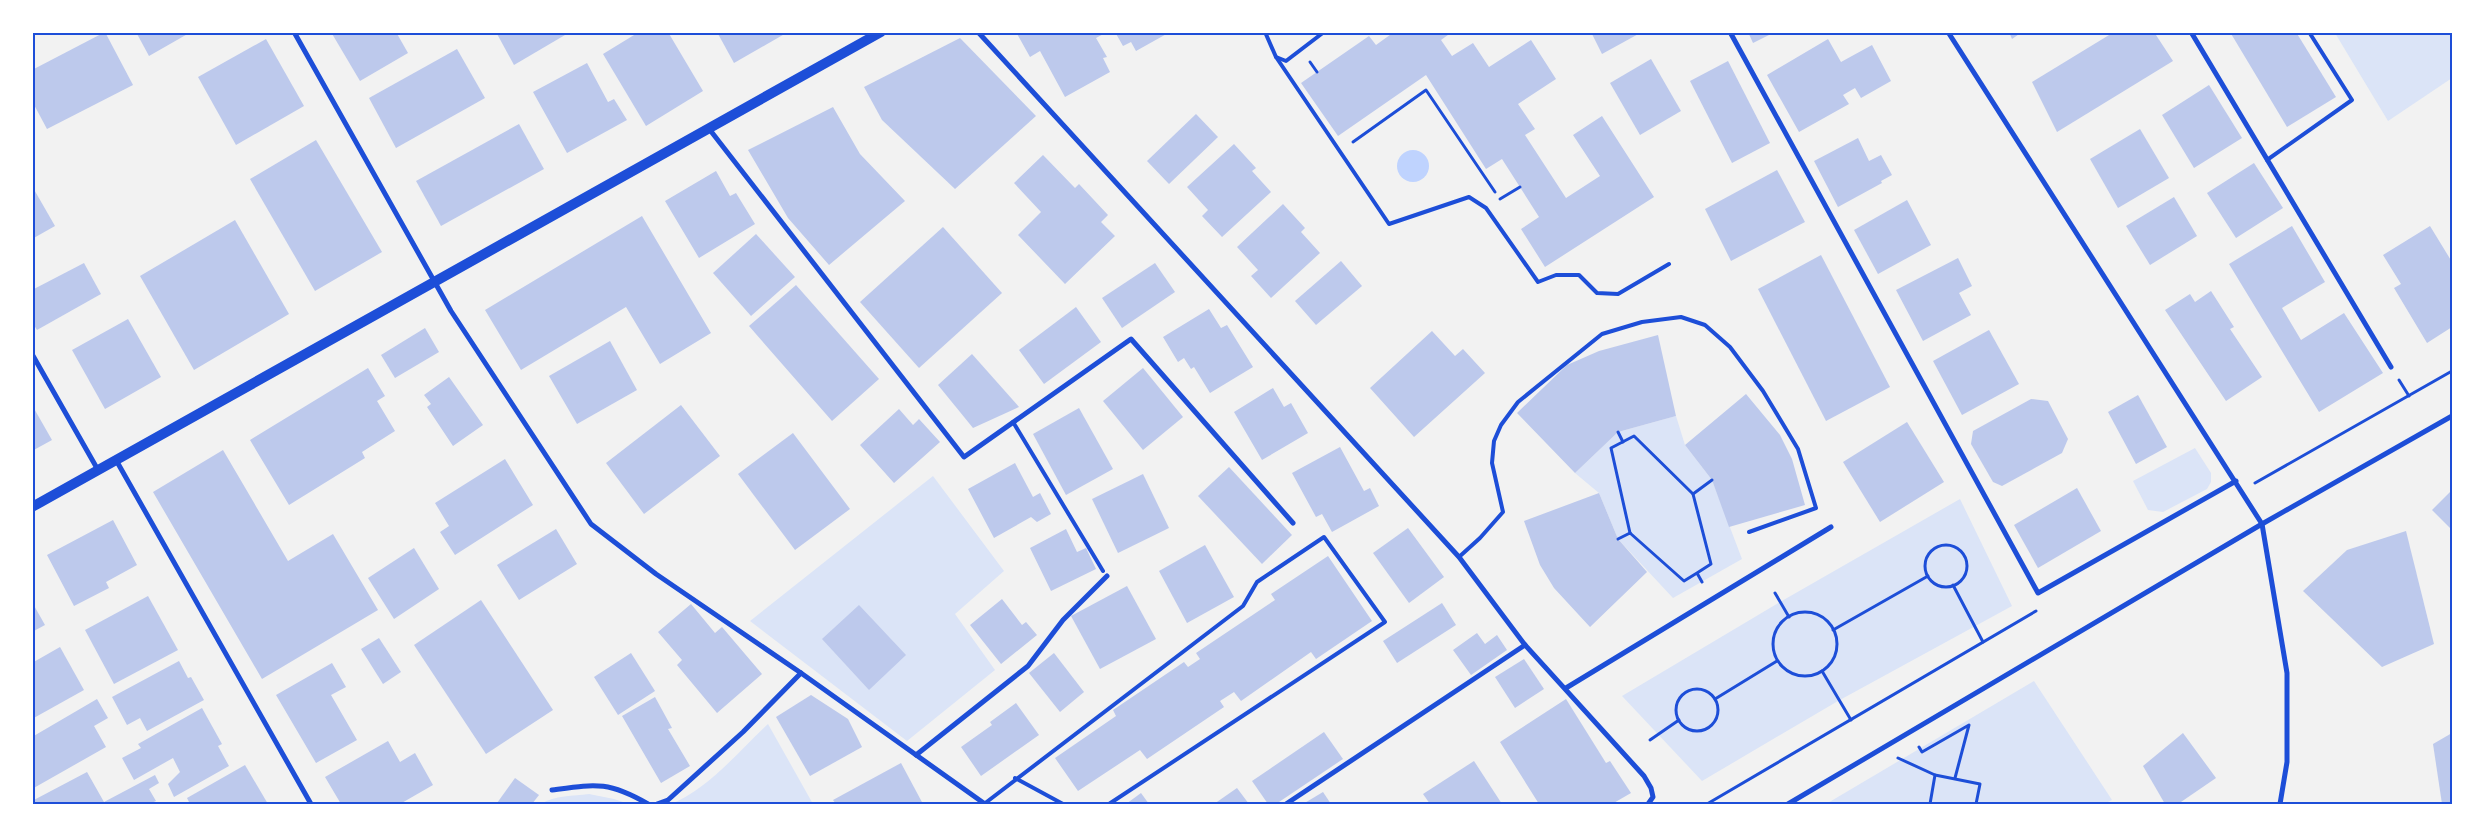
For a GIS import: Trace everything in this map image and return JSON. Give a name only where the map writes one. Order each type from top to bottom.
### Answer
[{"type":"main road","points":[[32,507],[710,130],[881,32]]},
{"type":"street","points":[[294,32],[451,311],[591,524],[656,574],[801,673],[984,804]]},
{"type":"street","points":[[978,32],[1459,557],[1525,645],[1644,776],[1651,788],[1652,797],[1648,804]]},
{"type":"street","points":[[1730,32],[2038,593],[2236,481]]},
{"type":"street","points":[[1948,32],[2262,524],[2287,673],[2287,762],[2280,804]]},
{"type":"street","points":[[2191,32],[2391,367]]},
{"type":"street","points":[[710,130],[964,457],[1131,339],[1293,523]]},
{"type":"street","points":[[32,354],[98,470]]},
{"type":"street","points":[[1788,804],[2262,524],[2452,416]]},
{"type":"street","points":[[116,460],[311,804]]},
{"type":"street","points":[[1566,688],[1831,527]]},
{"type":"street","points":[[916,756],[1028,666],[1063,620],[1107,576]]},
{"type":"street","points":[[1286,804],[1525,645]]},
{"type":"street","points":[[657,804],[668,800],[743,732],[801,673]]},
{"type":"street","points":[[552,790],[593,784],[622,790],[648,804]]},
{"type":"lane","points":[[1265,32],[1276,57],[1388,224],[1469,196],[1486,208],[1538,282],[1556,275],[1579,275],[1597,293],[1618,294],[1669,264]]},
{"type":"lane","points":[[1276,57],[1286,61],[1324,32]]},
{"type":"lane","points":[[2267,160],[2352,100],[2309,32]]},
{"type":"lane","points":[[1459,557],[1480,538],[1503,512],[1492,463],[1494,441],[1501,425],[1518,402],[1602,334],[1642,322],[1681,317],[1706,325],[1730,347],[1763,391],[1798,449],[1816,508],[1749,532]]},
{"type":"lane","points":[[1013,422],[1103,571]]},
{"type":"lane","points":[[984,804],[1015,778],[1243,606],[1257,582],[1324,537],[1385,622],[1109,804]]},
{"type":"lane","points":[[1015,778],[1063,804]]},
{"type":"path","points":[[1340,151],[1426,90],[1500,200],[1520,187]]},
{"type":"path","points":[[1618,432],[1623,442]]},
{"type":"path","points":[[1634,436],[1694,494],[1710,564],[1684,581],[1630,533],[1611,448],[1623,442],[1634,436]]},
{"type":"path","points":[[1694,494],[1712,480]]},
{"type":"path","points":[[1618,539],[1630,533]]},
{"type":"path","points":[[1944,545],[1957,547],[1965,557],[1966,570],[1959,582],[1952,585],[1938,585],[1928,576],[1926,562],[1932,550],[1944,545]]},
{"type":"path","points":[[1697,573],[1702,582]]},
{"type":"path","points":[[1833,630],[1928,576]]},
{"type":"path","points":[[1952,585],[1983,642]]},
{"type":"path","points":[[1775,593],[1789,617]]},
{"type":"path","points":[[1799,613],[1819,616],[1833,630],[1836,648],[1834,657],[1822,671],[1803,676],[1784,669],[1777,661],[1774,652],[1776,632],[1781,623],[1789,617],[1799,613]]},
{"type":"path","points":[[1715,699],[1777,661]]},
{"type":"path","points":[[1822,671],[1851,720]]},
{"type":"path","points":[[1702,689],[1715,699],[1718,715],[1711,726],[1697,730],[1684,726],[1679,720],[1677,706],[1683,694],[1702,689]]},
{"type":"path","points":[[1650,740],[1679,720]]},
{"type":"path","points":[[1922,752],[1969,725],[1955,778]]},
{"type":"path","points":[[1868,757],[1897,758],[1935,775],[1980,784],[1976,804]]},
{"type":"path","points":[[1930,804],[1935,775]]},
{"type":"shaded area","points":[[2335,33],[2452,33],[2452,78],[2388,121]]},
{"type":"shaded area","points":[[1676,416],[1685,445],[1712,480],[1742,559],[1673,598],[1618,539],[1599,493],[1575,473],[1618,432]]},
{"type":"shaded area","points":[[2195,448],[2211,473],[2211,482],[2207,489],[2163,512],[2148,510],[2133,481]]},
{"type":"shaded area","points":[[933,476],[1004,571],[955,614],[995,670],[907,741],[750,621]]},
{"type":"shaded area","points":[[1960,499],[2012,606],[1838,701],[1702,781],[1622,696],[1780,602]]},
{"type":"shaded area","points":[[2034,681],[2112,800],[2104,804],[1826,804]]},
{"type":"shaded area","points":[[768,724],[813,804],[671,804],[698,789],[734,758]]},
{"type":"shaded area","points":[[589,794],[629,804],[541,804],[558,797]]},
{"type":"water","points":[[1413,150],[1424,155],[1429,166],[1424,177],[1413,182],[1402,177],[1397,166],[1402,155]]},
{"type":"building","points":[[105,32],[133,85],[47,129],[32,101],[32,70]]},
{"type":"building","points":[[136,32],[191,32],[149,56]]},
{"type":"building","points":[[331,32],[396,32],[408,53],[360,81]]},
{"type":"building","points":[[496,32],[564,32],[565,35],[514,65]]},
{"type":"building","points":[[639,32],[668,32],[703,91],[646,126],[603,54]]},
{"type":"building","points":[[717,32],[788,32],[734,63]]},
{"type":"building","points":[[1016,32],[1107,32],[1096,38],[1107,57],[1103,58],[1110,72],[1065,97],[1040,51],[1030,57]]},
{"type":"building","points":[[1115,32],[1170,32],[1136,51],[1131,42],[1123,46]]},
{"type":"building","points":[[1394,32],[1452,32],[1441,40],[1452,56],[1473,43],[1489,67],[1531,40],[1556,79],[1518,104],[1535,129],[1525,135],[1566,198],[1600,176],[1573,135],[1602,116],[1654,197],[1545,267],[1521,229],[1539,217],[1502,159],[1486,169],[1426,75],[1338,136],[1301,83],[1369,36],[1376,45]]},
{"type":"building","points":[[1591,32],[1642,32],[1602,54]]},
{"type":"building","points":[[1748,32],[1775,32],[1753,43]]},
{"type":"building","points":[[2009,32],[2022,32],[2012,39]]},
{"type":"building","points":[[2114,32],[2154,32],[2173,61],[2057,132],[2032,82]]},
{"type":"building","points":[[2230,32],[2296,32],[2336,97],[2287,127]]},
{"type":"building","points":[[960,38],[1036,116],[955,189],[882,120],[864,87]]},
{"type":"building","points":[[266,39],[304,106],[236,145],[198,77]]},
{"type":"building","points":[[1828,39],[1841,62],[1872,45],[1891,81],[1861,98],[1855,88],[1843,95],[1849,104],[1799,132],[1767,75]]},
{"type":"building","points":[[457,49],[485,98],[396,148],[369,98]]},
{"type":"building","points":[[1651,59],[1681,111],[1640,135],[1610,83]]},
{"type":"building","points":[[1728,61],[1770,143],[1732,163],[1690,81]]},
{"type":"building","points":[[587,63],[608,102],[614,99],[627,120],[567,153],[533,92]]},
{"type":"building","points":[[2209,85],[2242,138],[2194,168],[2162,115]]},
{"type":"building","points":[[833,107],[860,154],[905,201],[829,265],[788,218],[748,150]]},
{"type":"building","points":[[1196,114],[1218,137],[1169,184],[1147,161]]},
{"type":"building","points":[[519,124],[544,169],[441,226],[416,181]]},
{"type":"building","points":[[2140,129],[2169,178],[2118,208],[2090,159]]},
{"type":"building","points":[[1858,138],[1869,161],[1881,155],[1892,175],[1881,181],[1882,183],[1838,207],[1814,161]]},
{"type":"building","points":[[316,140],[382,252],[315,291],[250,179]]},
{"type":"building","points":[[1234,144],[1256,168],[1252,171],[1271,192],[1222,237],[1202,216],[1208,210],[1187,187]]},
{"type":"building","points":[[1043,155],[1075,188],[1079,184],[1108,215],[1101,222],[1115,236],[1065,284],[1018,235],[1041,212],[1014,183]]},
{"type":"building","points":[[2254,163],[2283,208],[2236,238],[2207,193]]},
{"type":"building","points":[[1777,170],[1805,222],[1731,261],[1705,209]]},
{"type":"building","points":[[716,171],[730,196],[736,193],[755,224],[699,258],[665,201]]},
{"type":"building","points":[[32,186],[55,226],[32,239]]},
{"type":"building","points":[[2174,197],[2197,236],[2150,265],[2126,226]]},
{"type":"building","points":[[1907,200],[1931,245],[1878,274],[1854,230]]},
{"type":"building","points":[[1283,204],[1305,228],[1301,232],[1320,253],[1271,298],[1251,276],[1258,270],[1237,247]]},
{"type":"building","points":[[642,216],[711,333],[660,364],[626,307],[521,370],[485,310]]},
{"type":"building","points":[[235,220],[289,314],[194,370],[140,276]]},
{"type":"building","points":[[2292,226],[2325,282],[2282,308],[2301,340],[2344,313],[2383,373],[2319,412],[2229,264]]},
{"type":"building","points":[[2430,226],[2452,262],[2452,327],[2427,343],[2394,288],[2401,284],[2383,255]]},
{"type":"building","points":[[943,227],[1002,293],[919,368],[860,302]]},
{"type":"building","points":[[756,234],[795,277],[751,316],[713,273]]},
{"type":"building","points":[[1821,255],[1890,387],[1826,421],[1758,289]]},
{"type":"building","points":[[1958,258],[1972,286],[1959,293],[1971,315],[1923,341],[1896,290]]},
{"type":"building","points":[[1341,261],[1362,286],[1316,325],[1295,301]]},
{"type":"building","points":[[84,263],[101,294],[37,330],[32,322],[32,290]]},
{"type":"building","points":[[1155,263],[1175,292],[1122,328],[1102,298]]},
{"type":"building","points":[[796,285],[879,379],[832,421],[749,326]]},
{"type":"building","points":[[2211,291],[2234,327],[2230,329],[2262,377],[2226,401],[2165,310],[2190,294],[2195,302]]},
{"type":"building","points":[[1076,307],[1101,342],[1044,384],[1019,350]]},
{"type":"building","points":[[1209,309],[1221,328],[1227,325],[1253,367],[1210,393],[1194,367],[1191,369],[1184,358],[1178,362],[1163,337]]},
{"type":"building","points":[[128,319],[161,377],[105,409],[72,350]]},
{"type":"building","points":[[425,328],[439,352],[395,378],[381,355]]},
{"type":"building","points":[[1989,330],[2019,384],[1962,415],[1933,361]]},
{"type":"building","points":[[1432,331],[1455,356],[1463,349],[1485,373],[1414,437],[1370,388]]},
{"type":"building","points":[[1658,335],[1676,416],[1618,432],[1575,473],[1517,413],[1567,365],[1599,351]]},
{"type":"building","points":[[610,341],[637,390],[577,424],[549,376]]},
{"type":"building","points":[[972,354],[1019,407],[973,428],[938,385]]},
{"type":"building","points":[[368,368],[385,396],[377,401],[395,431],[362,452],[365,458],[289,505],[250,440]]},
{"type":"building","points":[[1143,368],[1183,417],[1143,450],[1103,401]]},
{"type":"building","points":[[449,377],[483,425],[453,446],[427,407],[431,404],[424,395]]},
{"type":"building","points":[[1273,388],[1284,407],[1291,403],[1308,433],[1262,460],[1234,412]]},
{"type":"building","points":[[1746,394],[1780,435],[1792,459],[1805,505],[1729,527],[1712,480],[1685,445]]},
{"type":"building","points":[[2138,395],[2167,447],[2136,464],[2108,412]]},
{"type":"building","points":[[2031,399],[2048,401],[2068,439],[2062,453],[2002,486],[1993,482],[1971,444],[1973,431]]},
{"type":"building","points":[[32,405],[52,440],[32,451]]},
{"type":"building","points":[[681,405],[720,456],[644,514],[606,463]]},
{"type":"building","points":[[1079,408],[1113,469],[1066,495],[1033,434]]},
{"type":"building","points":[[899,409],[913,425],[919,419],[940,442],[894,483],[860,445]]},
{"type":"building","points":[[1907,422],[1944,482],[1880,522],[1843,462]]},
{"type":"building","points":[[793,433],[850,509],[795,550],[738,474]]},
{"type":"building","points":[[1340,447],[1364,491],[1370,488],[1379,506],[1332,532],[1322,514],[1316,517],[1292,473]]},
{"type":"building","points":[[223,450],[288,561],[333,534],[378,610],[262,679],[153,492]]},
{"type":"building","points":[[505,459],[533,505],[455,555],[440,532],[449,526],[435,503]]},
{"type":"building","points":[[1015,463],[1033,497],[1040,493],[1051,514],[1037,522],[1031,517],[994,538],[968,489]]},
{"type":"building","points":[[1229,467],[1292,535],[1262,564],[1198,496]]},
{"type":"building","points":[[1143,474],[1169,528],[1118,553],[1092,499]]},
{"type":"building","points":[[2077,488],[2101,531],[2038,568],[2014,525]]},
{"type":"building","points":[[2452,490],[2452,530],[2432,510]]},
{"type":"building","points":[[1599,493],[1618,539],[1647,572],[1590,627],[1554,588],[1540,565],[1524,521]]},
{"type":"building","points":[[113,520],[137,565],[106,582],[109,588],[74,606],[47,555]]},
{"type":"building","points":[[1408,528],[1444,577],[1409,603],[1373,553]]},
{"type":"building","points":[[556,529],[577,564],[519,600],[497,565]]},
{"type":"building","points":[[1066,529],[1077,552],[1086,548],[1096,569],[1051,591],[1030,548]]},
{"type":"building","points":[[2406,531],[2434,644],[2382,667],[2303,591],[2347,550]]},
{"type":"building","points":[[1205,545],[1234,597],[1187,623],[1159,571]]},
{"type":"building","points":[[414,548],[439,589],[394,619],[368,578]]},
{"type":"building","points":[[1328,556],[1372,621],[1316,659],[1311,652],[1241,701],[1234,692],[1220,701],[1224,707],[1147,759],[1140,750],[1078,791],[1055,758],[1116,716],[1113,710],[1184,662],[1188,667],[1200,659],[1196,653],[1275,600],[1271,594]]},
{"type":"building","points":[[1127,586],[1156,639],[1100,669],[1071,616]]},
{"type":"building","points":[[148,596],[178,650],[114,684],[85,630]]},
{"type":"building","points":[[1002,599],[1022,625],[1026,622],[1037,635],[1001,664],[970,625]]},
{"type":"building","points":[[481,600],[553,710],[486,754],[414,645]]},
{"type":"building","points":[[32,602],[45,625],[32,632]]},
{"type":"building","points":[[1442,603],[1456,625],[1397,663],[1383,641]]},
{"type":"building","points":[[691,604],[715,633],[722,627],[762,674],[717,713],[677,665],[682,660],[658,632]]},
{"type":"building","points":[[859,605],[906,655],[869,690],[822,639]]},
{"type":"building","points":[[1477,633],[1485,644],[1497,635],[1507,650],[1471,675],[1453,650]]},
{"type":"building","points":[[379,638],[401,672],[383,684],[361,649]]},
{"type":"building","points":[[60,647],[84,690],[32,719],[32,663]]},
{"type":"building","points":[[631,653],[655,691],[618,715],[594,677]]},
{"type":"building","points":[[1054,653],[1084,692],[1060,712],[1029,673]]},
{"type":"building","points":[[1524,659],[1544,689],[1515,708],[1495,677]]},
{"type":"building","points":[[179,661],[188,678],[191,677],[204,700],[147,731],[140,718],[127,725],[112,697]]},
{"type":"building","points":[[332,663],[346,687],[331,695],[357,740],[316,763],[276,695]]},
{"type":"building","points":[[811,695],[848,719],[862,747],[810,776],[776,717]]},
{"type":"building","points":[[655,697],[672,728],[668,729],[690,766],[661,783],[622,716]]},
{"type":"building","points":[[97,699],[108,718],[94,726],[106,747],[32,789],[32,737]]},
{"type":"building","points":[[1566,699],[1606,763],[1610,761],[1631,793],[1612,804],[1539,804],[1500,742]]},
{"type":"building","points":[[1016,703],[1039,735],[981,776],[961,747],[992,725],[990,722]]},
{"type":"building","points":[[202,708],[222,744],[218,746],[229,766],[174,797],[168,784],[180,772],[173,758],[134,780],[122,758],[141,748],[138,744]]},
{"type":"building","points":[[1324,732],[1343,759],[1276,804],[1268,804],[1252,781]]},
{"type":"building","points":[[2183,733],[2216,778],[2178,804],[2165,804],[2143,766]]},
{"type":"building","points":[[2452,733],[2452,804],[2442,804],[2433,744]]},
{"type":"building","points":[[388,741],[400,762],[415,753],[433,785],[400,804],[341,804],[325,777]]},
{"type":"building","points":[[1474,761],[1502,804],[1430,804],[1423,794]]},
{"type":"building","points":[[901,763],[923,804],[836,804],[833,800]]},
{"type":"building","points":[[245,765],[268,804],[190,804],[187,798]]},
{"type":"building","points":[[87,772],[104,802],[155,775],[159,783],[149,789],[156,801],[149,804],[32,804],[32,801]]},
{"type":"building","points":[[515,778],[539,795],[532,804],[497,803]]},
{"type":"building","points":[[1237,788],[1249,804],[1214,804]]},
{"type":"building","points":[[1323,792],[1331,804],[1303,804]]},
{"type":"building","points":[[1141,793],[1149,804],[1126,804]]}]
